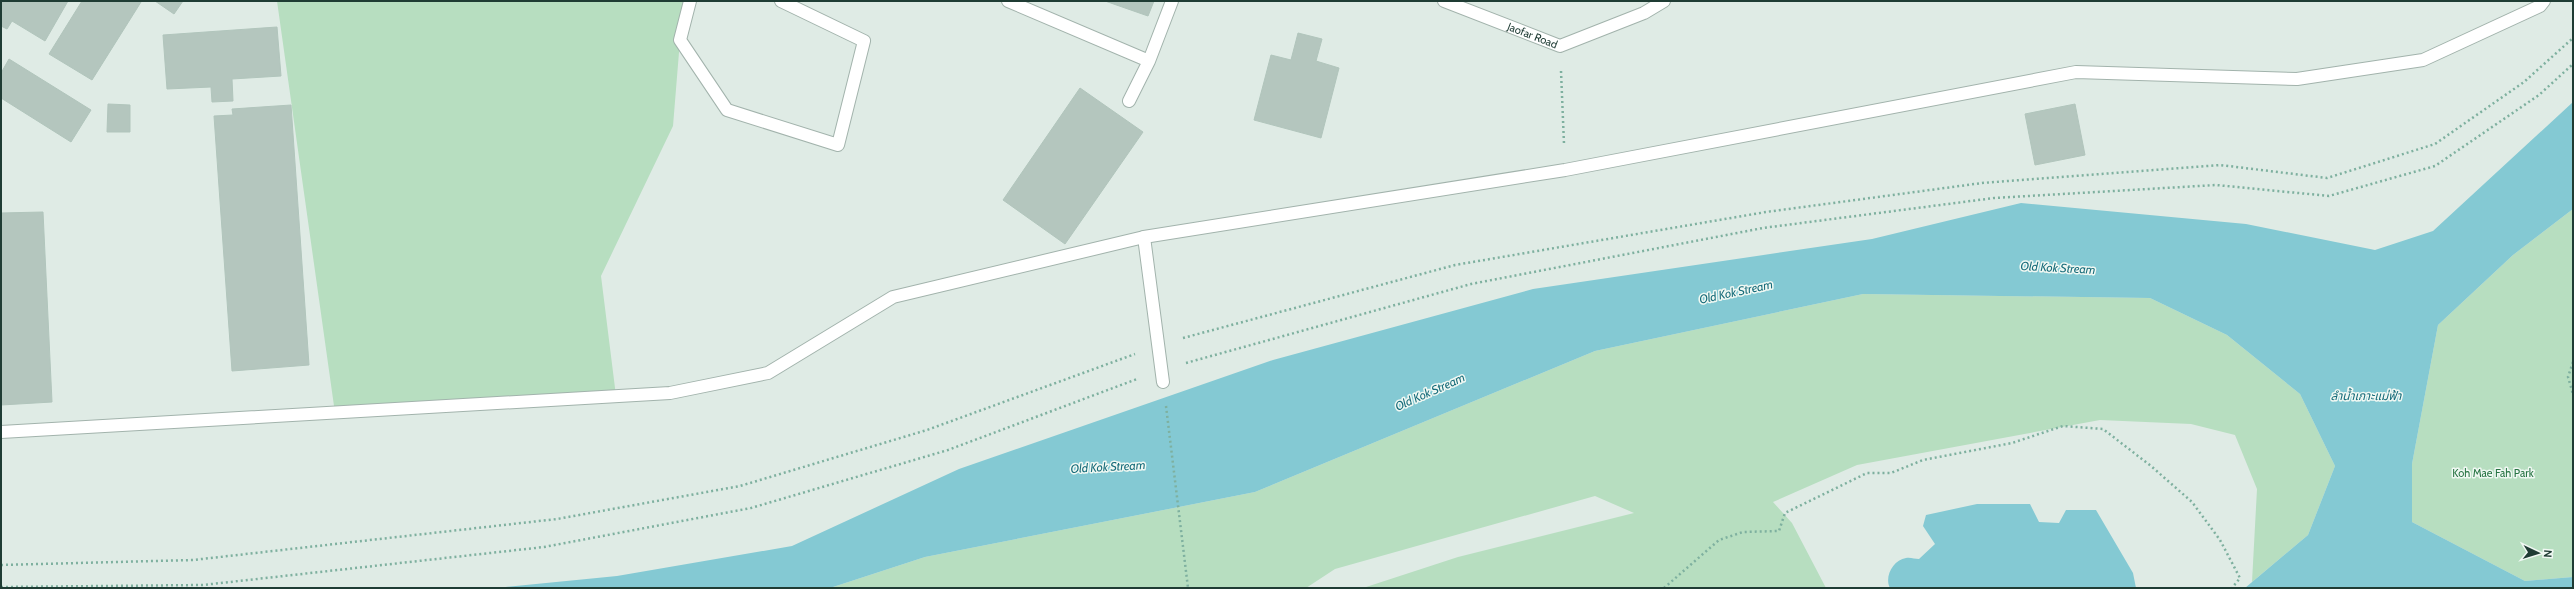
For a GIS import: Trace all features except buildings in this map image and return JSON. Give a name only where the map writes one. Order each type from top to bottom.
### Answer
[{"type":"street","points":[[690,1],[680,40],[727,110],[838,144],[864,41],[781,1]]},
{"type":"street","points":[[1008,1],[1149,60]]},
{"type":"street","points":[[1129,101],[1149,60],[1172,1]]},
{"type":"street","name":"Jaofar Road","points":[[1444,1],[1560,46],[1644,13],[1664,1]]},
{"type":"street","points":[[1,432],[670,394],[768,373],[893,297],[1144,237],[1565,170],[2076,72],[2297,78],[2423,60],[2540,6],[2544,1]]},
{"type":"street","points":[[1144,237],[1163,382]]},
{"type":"path","points":[[1,565],[194,560],[557,518],[740,486],[927,430],[1159,345],[1455,265],[1766,212],[1982,183],[2220,165],[2327,178],[2435,144],[2524,82],[2573,38]]},
{"type":"path","points":[[1560,46],[1565,170]]},
{"type":"path","points":[[1,587],[203,585],[544,547],[752,508],[948,450],[1162,370],[1471,284],[1762,228],[1994,198],[2208,185],[2329,196],[2435,166],[2538,95],[2573,64]]},
{"type":"path","points":[[2573,362],[2568,377],[2573,394]]},
{"type":"path","points":[[1163,382],[1188,588]]},
{"type":"path","points":[[1664,588],[1719,540],[1742,532],[1779,531],[1785,513],[1868,473],[1891,473],[1923,460],[2012,443],[2063,426],[2103,429],[2151,466],[2192,502],[2220,540],[2240,578],[2232,588]]},
{"type":"green space","points":[[277,1],[688,1],[680,40],[673,126],[601,276],[616,396],[335,413]]},
{"type":"green space","name":"Koh Mae Fah Park","points":[[2573,209],[2573,577],[2525,581],[2412,522],[2412,464],[2438,325],[2513,255]]},
{"type":"green space","points":[[1863,294],[2150,298],[2227,335],[2300,394],[2335,466],[2308,535],[2252,582],[2257,489],[2235,435],[2191,424],[2100,420],[1857,465],[1773,502],[1792,523],[1826,588],[1363,588],[1458,557],[1634,513],[1595,496],[1335,569],[1306,588],[830,588],[925,557],[1255,492],[1595,351]]},
{"type":"water","points":[[2573,102],[2573,209],[2513,255],[2438,325],[2412,464],[2412,522],[2525,581],[2573,577],[2573,588],[2245,588],[2308,535],[2335,466],[2300,394],[2227,335],[2150,298],[1863,294],[1595,351],[1255,492],[925,557],[830,588],[496,588],[617,576],[792,546],[959,469],[1273,360],[1533,289],[1872,239],[2021,203],[2246,224],[2375,250],[2433,231]]},
{"type":"water","points":[[1977,504],[2030,504],[2039,522],[2059,523],[2066,510],[2096,510],[2133,573],[2136,588],[1890,588],[1888,584],[1889,574],[1897,562],[1901,559],[1908,558],[1919,559],[1935,544],[1923,526],[1926,515]]},
{"type":"water label","name":"Old Kok Stream","points":[[2058,268]]},
{"type":"water label","name":"Old Kok Stream","points":[[1736,292]]},
{"type":"water label","name":"Old Kok Stream","points":[[1430,392]]},
{"type":"water label","name":"ลำน้ำเกาะแม่ฟ้า","points":[[2366,396]]},
{"type":"water label","name":"Old Kok Stream","points":[[1108,467]]}]
